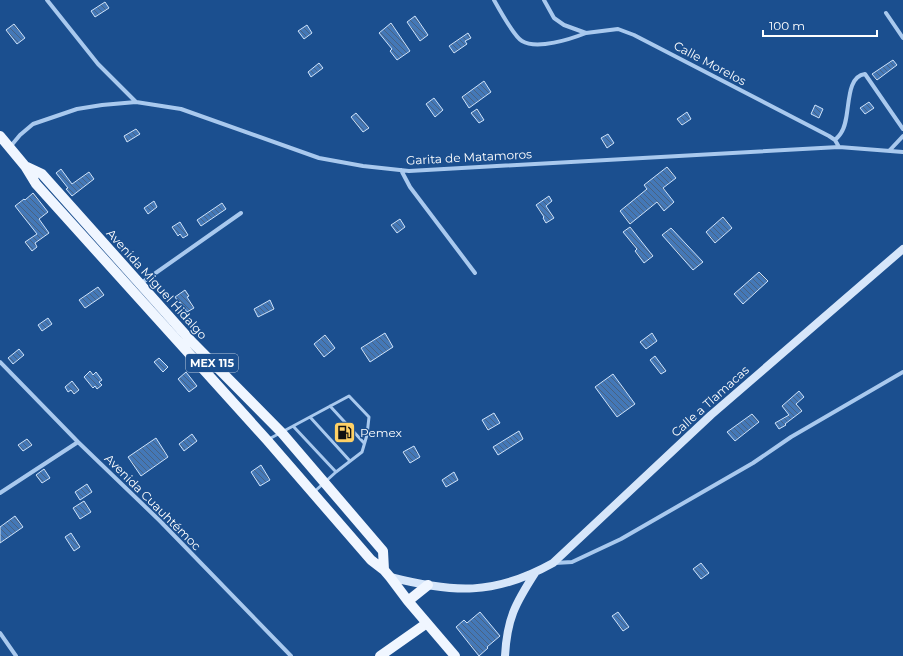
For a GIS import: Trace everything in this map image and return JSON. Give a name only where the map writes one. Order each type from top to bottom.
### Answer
[{"type":"main road","name":"Avenida Miguel Hidalgo","points":[[0,136],[25,166],[42,174],[121,271],[189,346],[282,433],[383,552],[387,573]]},
{"type":"main road","name":"Calle a Tlamacas","points":[[535,573],[553,563],[711,415],[903,249]]},
{"type":"main road","name":"Avenida Miguel Hidalgo","points":[[121,271],[140,284],[189,346],[268,440],[371,560],[387,573],[427,623]]},
{"type":"main road","name":"MEX 115","points":[[387,573],[428,585],[446,588],[484,588],[499,586],[535,573]]},
{"type":"main road","name":"MEX 115","points":[[505,656],[508,628],[513,611],[535,573]]},
{"type":"main road","points":[[408,601],[428,585]]},
{"type":"main road","name":"MEX 115","points":[[427,623],[455,656]]},
{"type":"main road","points":[[380,656],[427,623]]},
{"type":"street","points":[[47,0],[98,64],[136,102]]},
{"type":"street","points":[[494,0],[521,41],[531,45],[572,39],[586,33]]},
{"type":"street","name":"Calle Morelos","points":[[544,0],[554,18],[564,25],[586,33],[618,29],[634,35],[835,140]]},
{"type":"street","points":[[886,13],[903,38]]},
{"type":"street","points":[[839,147],[835,140],[842,133],[845,124],[851,87],[860,75],[865,74],[903,129]]},
{"type":"street","name":"Garita de Matamoros","points":[[10,147],[20,135],[33,124],[77,109],[136,102],[181,109],[319,158],[363,166],[409,171],[839,147],[903,152]]},
{"type":"street","points":[[889,151],[903,136]]},
{"type":"street","points":[[401,170],[410,187],[475,273]]},
{"type":"street","points":[[140,284],[241,213]]},
{"type":"street","name":"Avenida Cuauhtémoc","points":[[0,362],[78,442],[160,521],[291,656]]},
{"type":"street","points":[[553,563],[572,562],[621,539],[747,466],[791,436],[903,372]]},
{"type":"street","points":[[0,493],[78,442]]},
{"type":"street","points":[[0,633],[16,656]]},
{"type":"lane","points":[[268,440],[350,396],[369,417],[362,452],[336,472],[326,483],[313,492]]},
{"type":"lane","points":[[330,406],[364,443]]},
{"type":"lane","points":[[310,417],[350,461]]},
{"type":"lane","points":[[293,426],[336,472]]},
{"type":"building","points":[[105,2],[109,8],[95,17],[91,11]]},
{"type":"building","points":[[415,16],[428,35],[420,41],[407,22]]},
{"type":"building","points":[[391,23],[410,51],[397,60],[390,51],[392,49],[379,33]]},
{"type":"building","points":[[14,24],[25,38],[17,44],[6,30]]},
{"type":"building","points":[[307,25],[312,33],[304,39],[298,31]]},
{"type":"building","points":[[468,33],[471,38],[465,41],[467,44],[454,53],[449,46]]},
{"type":"building","points":[[893,60],[897,65],[877,80],[872,74]]},
{"type":"building","points":[[319,63],[323,68],[311,77],[308,72]]},
{"type":"building","points":[[484,81],[491,92],[469,108],[462,97]]},
{"type":"building","points":[[434,98],[443,110],[435,117],[426,104]]},
{"type":"building","points":[[869,102],[874,108],[865,114],[860,108]]},
{"type":"building","points":[[815,105],[823,109],[819,118],[811,114]]},
{"type":"building","points":[[477,109],[484,120],[479,123],[471,113]]},
{"type":"building","points":[[687,112],[691,119],[682,125],[677,119]]},
{"type":"building","points":[[356,113],[369,128],[363,132],[351,117]]},
{"type":"building","points":[[136,129],[140,134],[127,142],[124,136]]},
{"type":"building","points":[[608,134],[614,143],[607,148],[601,138]]},
{"type":"building","points":[[667,167],[676,178],[663,188],[674,202],[664,211],[657,202],[630,224],[620,211],[647,189],[644,185]]},
{"type":"building","points":[[61,169],[72,184],[89,172],[94,179],[72,196],[66,189],[68,188],[56,173]]},
{"type":"building","points":[[33,193],[48,212],[39,219],[49,233],[35,243],[37,247],[32,251],[25,242],[37,234],[15,206]]},
{"type":"building","points":[[549,196],[552,201],[546,206],[554,218],[546,223],[536,205]]},
{"type":"building","points":[[154,201],[157,207],[148,214],[144,208]]},
{"type":"building","points":[[222,203],[226,209],[201,226],[197,220]]},
{"type":"building","points":[[723,217],[732,228],[715,243],[706,232]]},
{"type":"building","points":[[400,219],[405,227],[397,233],[391,225]]},
{"type":"building","points":[[180,222],[188,235],[183,238],[180,234],[178,236],[172,227]]},
{"type":"building","points":[[630,227],[653,256],[644,263],[635,251],[637,249],[623,232]]},
{"type":"building","points":[[671,228],[703,262],[693,270],[662,235]]},
{"type":"building","points":[[759,272],[768,281],[743,304],[734,294]]},
{"type":"building","points":[[98,287],[104,295],[85,308],[79,300]]},
{"type":"building","points":[[185,290],[189,296],[187,297],[194,308],[187,312],[175,297]]},
{"type":"building","points":[[270,300],[274,309],[258,317],[254,309]]},
{"type":"building","points":[[48,318],[52,324],[42,331],[38,325]]},
{"type":"building","points":[[385,333],[393,347],[370,362],[361,348]]},
{"type":"building","points":[[652,333],[657,341],[646,349],[640,342]]},
{"type":"building","points":[[325,335],[335,348],[324,357],[314,344]]},
{"type":"building","points":[[19,349],[24,355],[13,364],[8,358]]},
{"type":"building","points":[[655,356],[666,371],[661,374],[650,360]]},
{"type":"building","points":[[159,358],[168,367],[163,372],[154,362]]},
{"type":"building","points":[[90,371],[93,375],[96,372],[102,380],[99,382],[102,385],[97,389],[95,386],[93,388],[84,377]]},
{"type":"building","points":[[186,372],[197,386],[189,392],[178,379]]},
{"type":"building","points":[[613,374],[635,404],[617,417],[595,387]]},
{"type":"building","points":[[72,381],[79,390],[74,394],[71,390],[68,392],[65,387]]},
{"type":"building","points":[[799,391],[804,397],[796,404],[802,411],[779,429],[775,423],[789,415],[782,406]]},
{"type":"building","points":[[494,413],[500,423],[488,430],[482,420]]},
{"type":"building","points":[[752,414],[759,422],[735,441],[727,432]]},
{"type":"building","points":[[519,431],[523,439],[498,455],[493,447]]},
{"type":"building","points":[[192,434],[197,441],[184,451],[179,444]]},
{"type":"building","points":[[156,438],[168,457],[141,476],[128,457]]},
{"type":"building","points":[[27,439],[32,445],[23,451],[18,445]]},
{"type":"building","points":[[414,446],[420,457],[410,463],[403,452]]},
{"type":"building","points":[[261,465],[270,480],[260,486],[251,472]]},
{"type":"building","points":[[44,469],[50,478],[42,483],[36,475]]},
{"type":"building","points":[[454,472],[458,480],[446,487],[442,480]]},
{"type":"building","points":[[87,484],[92,492],[80,500],[75,492]]},
{"type":"building","points":[[84,501],[91,512],[80,519],[73,508]]},
{"type":"building","points":[[15,516],[23,527],[0,543],[0,527]]},
{"type":"building","points":[[71,533],[80,547],[74,551],[65,537]]},
{"type":"building","points":[[701,563],[709,573],[701,579],[693,569]]},
{"type":"building","points":[[480,612],[500,636],[479,656],[456,627],[464,620],[467,623]]},
{"type":"building","points":[[618,612],[629,627],[623,631],[612,616]]},
{"type":"place","name":"Pemex","points":[[345,432]]}]
